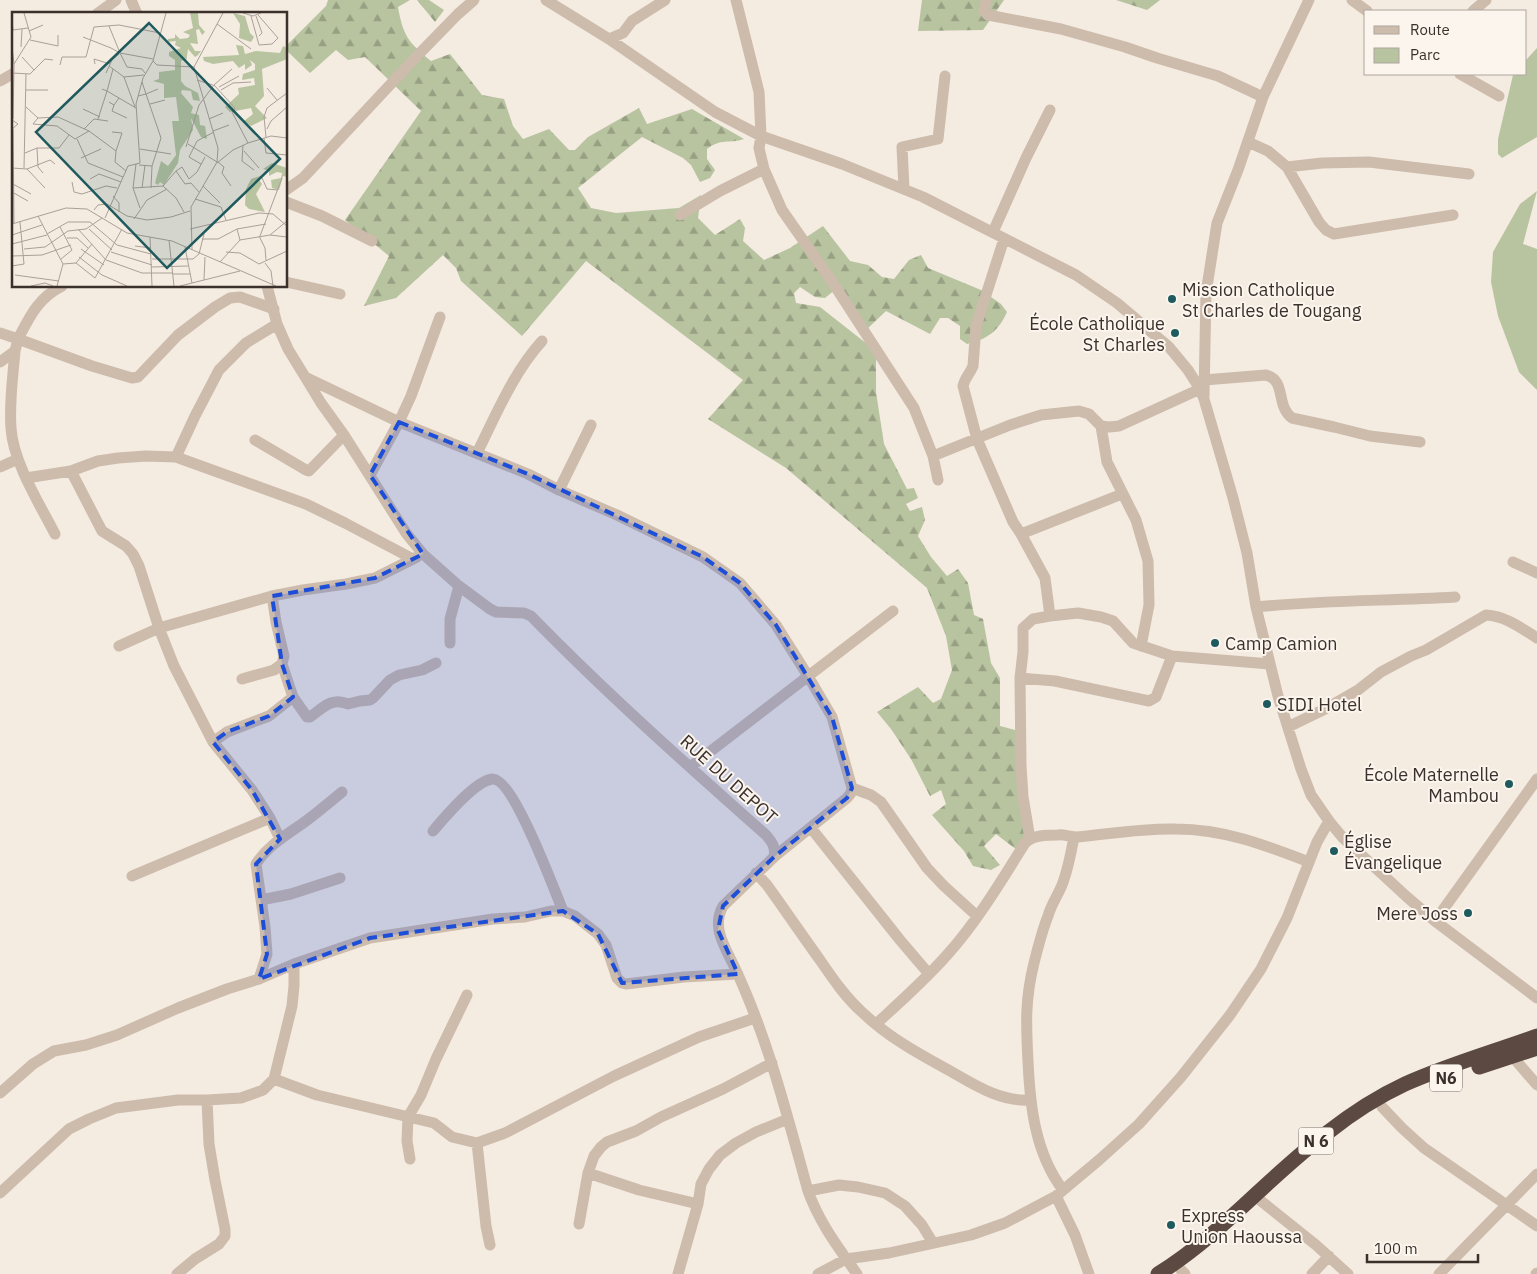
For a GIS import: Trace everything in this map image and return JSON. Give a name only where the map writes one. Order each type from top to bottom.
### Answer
[{"type":"highway","name":"N6","points":[[1383,1101],[1511,1051],[1537,1036]]},
{"type":"highway","name":"N6","points":[[1511,1051],[1537,1048]]},
{"type":"highway","name":"N 6","points":[[1258,1198],[1306,1161],[1331,1136],[1383,1101]]},
{"type":"highway","points":[[1180,1273],[1213,1245],[1258,1198]]},
{"type":"highway","points":[[1158,1274],[1258,1198]]},
{"type":"street","points":[[99,12],[116,0]]},
{"type":"street","points":[[131,0],[136,12]]},
{"type":"street","points":[[288,189],[303,178],[417,56],[474,0]]},
{"type":"street","points":[[546,0],[609,39],[715,112],[761,136],[842,164],[904,189],[1076,275],[1117,302],[1169,347],[1203,389]]},
{"type":"street","points":[[609,39],[623,33],[632,21],[665,0]]},
{"type":"street","points":[[736,0],[759,92],[761,136],[759,148],[764,169],[782,210],[831,280],[914,408],[933,456],[938,480]]},
{"type":"street","points":[[986,0],[984,11],[988,15],[1061,29],[1125,47],[1218,76],[1263,97]]},
{"type":"street","points":[[1309,0],[1263,97],[1238,170],[1217,223],[1206,293],[1203,389],[1233,498],[1270,664],[1288,728],[1311,795],[1343,838],[1435,921],[1537,998]]},
{"type":"street","points":[[1352,0],[1366,10]]},
{"type":"street","points":[[1474,10],[1486,0]]},
{"type":"street","points":[[0,81],[12,74]]},
{"type":"street","points":[[1462,75],[1499,96]]},
{"type":"street","points":[[904,189],[902,147],[938,139],[945,76]]},
{"type":"street","points":[[993,232],[1050,110]]},
{"type":"street","points":[[1248,142],[1268,151],[1287,167],[1319,222],[1326,230],[1334,234],[1454,215]]},
{"type":"street","points":[[1287,167],[1322,163],[1368,162],[1470,174]]},
{"type":"street","points":[[680,215],[720,191],[764,169]]},
{"type":"street","points":[[288,203],[322,216],[372,242]]},
{"type":"street","points":[[1004,239],[976,326],[972,370],[965,378],[963,386],[977,440],[1013,522],[1045,578],[1050,616]]},
{"type":"street","points":[[288,282],[340,294]]},
{"type":"street","points":[[55,534],[18,459],[11,430],[11,409],[15,351],[18,339],[32,311],[50,292],[58,288]]},
{"type":"street","name":"RUE DU DEPOT","points":[[268,288],[277,324],[288,348],[321,403],[370,475],[406,533],[418,557],[490,610],[524,613],[531,616],[575,662],[766,835],[773,844],[775,850],[774,857]]},
{"type":"street","points":[[0,334],[132,378],[138,377],[178,335],[214,307],[230,298],[240,297],[274,309]]},
{"type":"street","points":[[370,475],[411,396],[440,318]]},
{"type":"street","points":[[176,457],[219,370],[246,343],[277,324]]},
{"type":"street","points":[[477,453],[518,373],[529,355],[542,341]]},
{"type":"street","points":[[0,362],[15,351]]},
{"type":"street","points":[[1101,426],[1119,426],[1203,389],[1266,374],[1276,380],[1280,388],[1282,405],[1287,414],[1292,418],[1370,436],[1420,442]]},
{"type":"street","points":[[307,378],[398,422],[528,474],[703,557],[740,583],[776,626],[808,676],[832,717],[852,788],[851,794],[756,873],[723,906],[717,921],[718,930],[738,974],[772,1063],[808,1191],[816,1212],[857,1274]]},
{"type":"street","points":[[933,456],[977,440],[1010,425],[1041,415],[1079,411],[1089,414],[1101,426],[1107,462],[1136,520],[1148,561],[1149,605],[1141,646]]},
{"type":"street","points":[[559,490],[591,425]]},
{"type":"street","points":[[255,440],[309,470],[344,435]]},
{"type":"street","points":[[26,478],[71,471],[98,461],[118,458],[146,456],[176,457],[306,504],[418,557]]},
{"type":"street","points":[[0,467],[18,459]]},
{"type":"street","points":[[71,471],[102,531],[126,546],[139,566],[159,628],[174,666],[213,742],[252,790],[270,818],[280,839]]},
{"type":"street","points":[[1020,534],[1122,494]]},
{"type":"street","points":[[119,646],[159,628],[272,596],[375,578],[418,557]]},
{"type":"street","points":[[1513,562],[1537,573]]},
{"type":"street","points":[[450,643],[450,619],[459,586]]},
{"type":"street","points":[[272,596],[284,656],[282,664],[293,697],[307,717],[310,717],[329,703],[341,701],[348,704],[370,700],[390,680],[399,675],[422,670],[436,663]]},
{"type":"street","points":[[1256,607],[1301,602],[1355,602],[1454,597]]},
{"type":"street","points":[[690,768],[893,612]]},
{"type":"street","points":[[1030,839],[1023,797],[1021,766],[1020,678],[1023,628],[1033,620],[1078,613],[1101,617],[1113,621],[1133,643],[1172,656],[1270,664]]},
{"type":"street","points":[[1288,728],[1325,710],[1358,690],[1381,672],[1426,650],[1486,615],[1496,615],[1509,620],[1537,638]]},
{"type":"street","points":[[1020,678],[1055,681],[1149,701],[1156,697],[1172,656]]},
{"type":"street","points":[[242,679],[274,670],[282,664]]},
{"type":"street","points":[[213,742],[227,732],[269,716],[293,697]]},
{"type":"street","points":[[433,831],[463,798],[480,785],[492,779],[497,780],[504,785],[525,819],[563,911]]},
{"type":"street","points":[[1435,921],[1537,779]]},
{"type":"street","points":[[852,788],[871,795],[880,802],[927,868],[977,916]]},
{"type":"street","points":[[259,979],[266,954],[265,927],[256,864],[260,857],[280,839],[342,792]]},
{"type":"street","points":[[132,876],[270,818]]},
{"type":"street","points":[[818,1274],[846,1259],[889,1253],[971,1234],[1005,1223],[1060,1193],[1099,1160],[1139,1124],[1181,1077],[1230,1015],[1261,969],[1287,918],[1309,862],[1329,821]]},
{"type":"street","points":[[811,828],[929,974]]},
{"type":"street","points":[[876,1024],[929,974],[952,949],[977,916],[1025,843],[1030,839],[1059,834],[1074,837],[1136,830],[1177,828],[1218,832],[1254,841],[1309,862]]},
{"type":"street","points":[[1074,837],[1062,883],[1048,915],[1028,992],[1026,1010],[1030,1100],[1039,1140],[1089,1274]]},
{"type":"street","points":[[756,873],[767,885],[839,988],[862,1013],[908,1047],[962,1078],[999,1096],[1017,1101],[1030,1100]]},
{"type":"street","points":[[261,900],[291,894],[340,878]]},
{"type":"street","points":[[0,1093],[33,1064],[54,1051],[86,1045],[117,1035],[227,989],[370,938],[493,919],[525,917],[551,911],[563,911],[575,916],[598,934],[606,945],[617,978],[622,983],[738,974]]},
{"type":"street","points":[[0,1193],[69,1129],[116,1108],[178,1100],[207,1100],[246,1096],[263,1090],[274,1080],[292,1006],[294,964]]},
{"type":"street","points":[[410,1158],[407,1141],[408,1117],[422,1095],[436,1059],[467,995]]},
{"type":"street","points":[[274,1080],[317,1095],[434,1124],[452,1137],[477,1143],[505,1133],[614,1076],[699,1038],[755,1018]]},
{"type":"street","points":[[1511,1051],[1537,1085]]},
{"type":"street","points":[[579,1224],[588,1173],[594,1156],[601,1147],[607,1142],[636,1131],[660,1117],[723,1089],[772,1063]]},
{"type":"street","points":[[177,1274],[194,1259],[219,1244],[225,1236],[209,1144],[207,1100]]},
{"type":"street","points":[[1383,1101],[1402,1128],[1424,1148],[1537,1226]]},
{"type":"street","points":[[678,1274],[698,1204],[701,1184],[709,1169],[720,1155],[736,1143],[756,1132],[788,1120]]},
{"type":"street","points":[[477,1143],[490,1246]]},
{"type":"street","points":[[588,1173],[639,1190],[698,1204]]},
{"type":"street","points":[[1438,1274],[1508,1206],[1537,1174]]},
{"type":"street","points":[[808,1191],[839,1185],[858,1186],[885,1193],[905,1206],[922,1225],[933,1243]]},
{"type":"street","points":[[1258,1198],[1348,1274]]},
{"type":"street","points":[[1312,1274],[1329,1256]]},
{"type":"highlighted area","points":[[399,422],[528,474],[703,557],[740,583],[776,625],[832,717],[852,788],[847,798],[774,857],[723,906],[718,930],[738,974],[622,983],[598,934],[563,911],[370,938],[259,979],[267,954],[256,864],[280,839],[252,790],[213,742],[227,732],[269,716],[293,697],[282,664],[272,596],[375,578],[423,554],[370,475]]},
{"type":"green space","points":[[328,0],[410,0],[398,7],[402,25],[412,44],[431,61],[450,54],[482,95],[504,99],[513,126],[523,139],[549,129],[569,150],[575,150],[588,137],[639,108],[647,124],[692,109],[744,139],[721,142],[707,149],[707,159],[715,170],[710,178],[700,182],[691,165],[683,158],[642,137],[578,188],[591,208],[616,213],[679,208],[701,195],[698,218],[715,235],[740,219],[745,228],[743,241],[764,260],[790,248],[823,226],[850,261],[868,265],[882,277],[894,279],[909,260],[921,255],[928,268],[981,290],[1001,304],[1007,312],[996,330],[980,340],[967,344],[960,339],[960,326],[948,318],[940,318],[930,334],[886,311],[866,330],[836,289],[825,298],[815,297],[800,287],[794,293],[796,303],[820,307],[876,351],[876,392],[884,444],[907,489],[914,488],[918,498],[906,504],[910,511],[922,507],[925,520],[918,536],[931,557],[947,576],[958,569],[968,583],[974,615],[983,619],[991,663],[1000,678],[1000,726],[1019,731],[1033,828],[1017,850],[996,834],[984,846],[1000,865],[991,870],[973,866],[964,851],[932,815],[946,804],[941,790],[930,796],[911,759],[877,712],[918,687],[933,703],[941,699],[952,670],[946,636],[927,588],[786,468],[708,419],[743,380],[586,261],[522,336],[461,281],[456,268],[443,255],[396,298],[364,306],[389,256],[345,220],[421,111],[365,57],[348,60],[336,50],[310,73],[288,52],[288,44],[326,6]]},
{"type":"green space","points":[[417,0],[429,0],[444,10],[435,22]]},
{"type":"green space","points":[[922,0],[1004,0],[983,30],[918,31]]},
{"type":"green space","points":[[1116,0],[1160,0],[1147,10]]},
{"type":"green space","points":[[1537,48],[1537,137],[1502,158],[1498,154],[1498,139],[1513,75],[1527,75],[1527,59]]},
{"type":"green space","points":[[1537,191],[1523,244],[1537,249],[1537,390],[1519,372],[1498,316],[1491,282],[1493,252],[1520,204]]},
{"type":"place","name":"Mission Catholique St Charles de Tougang","points":[[1172,299]]},
{"type":"place","name":"École Catholique St Charles","points":[[1175,333]]},
{"type":"place","name":"Camp Camion","points":[[1215,643]]},
{"type":"place","name":"SIDI Hotel","points":[[1267,704]]},
{"type":"place","name":"École Maternelle Mambou","points":[[1509,784]]},
{"type":"place","name":"Église Évangelique","points":[[1334,851]]},
{"type":"place","name":"Mere Joss","points":[[1468,913]]},
{"type":"place","name":"Express Union Haoussa","points":[[1171,1225]]}]
